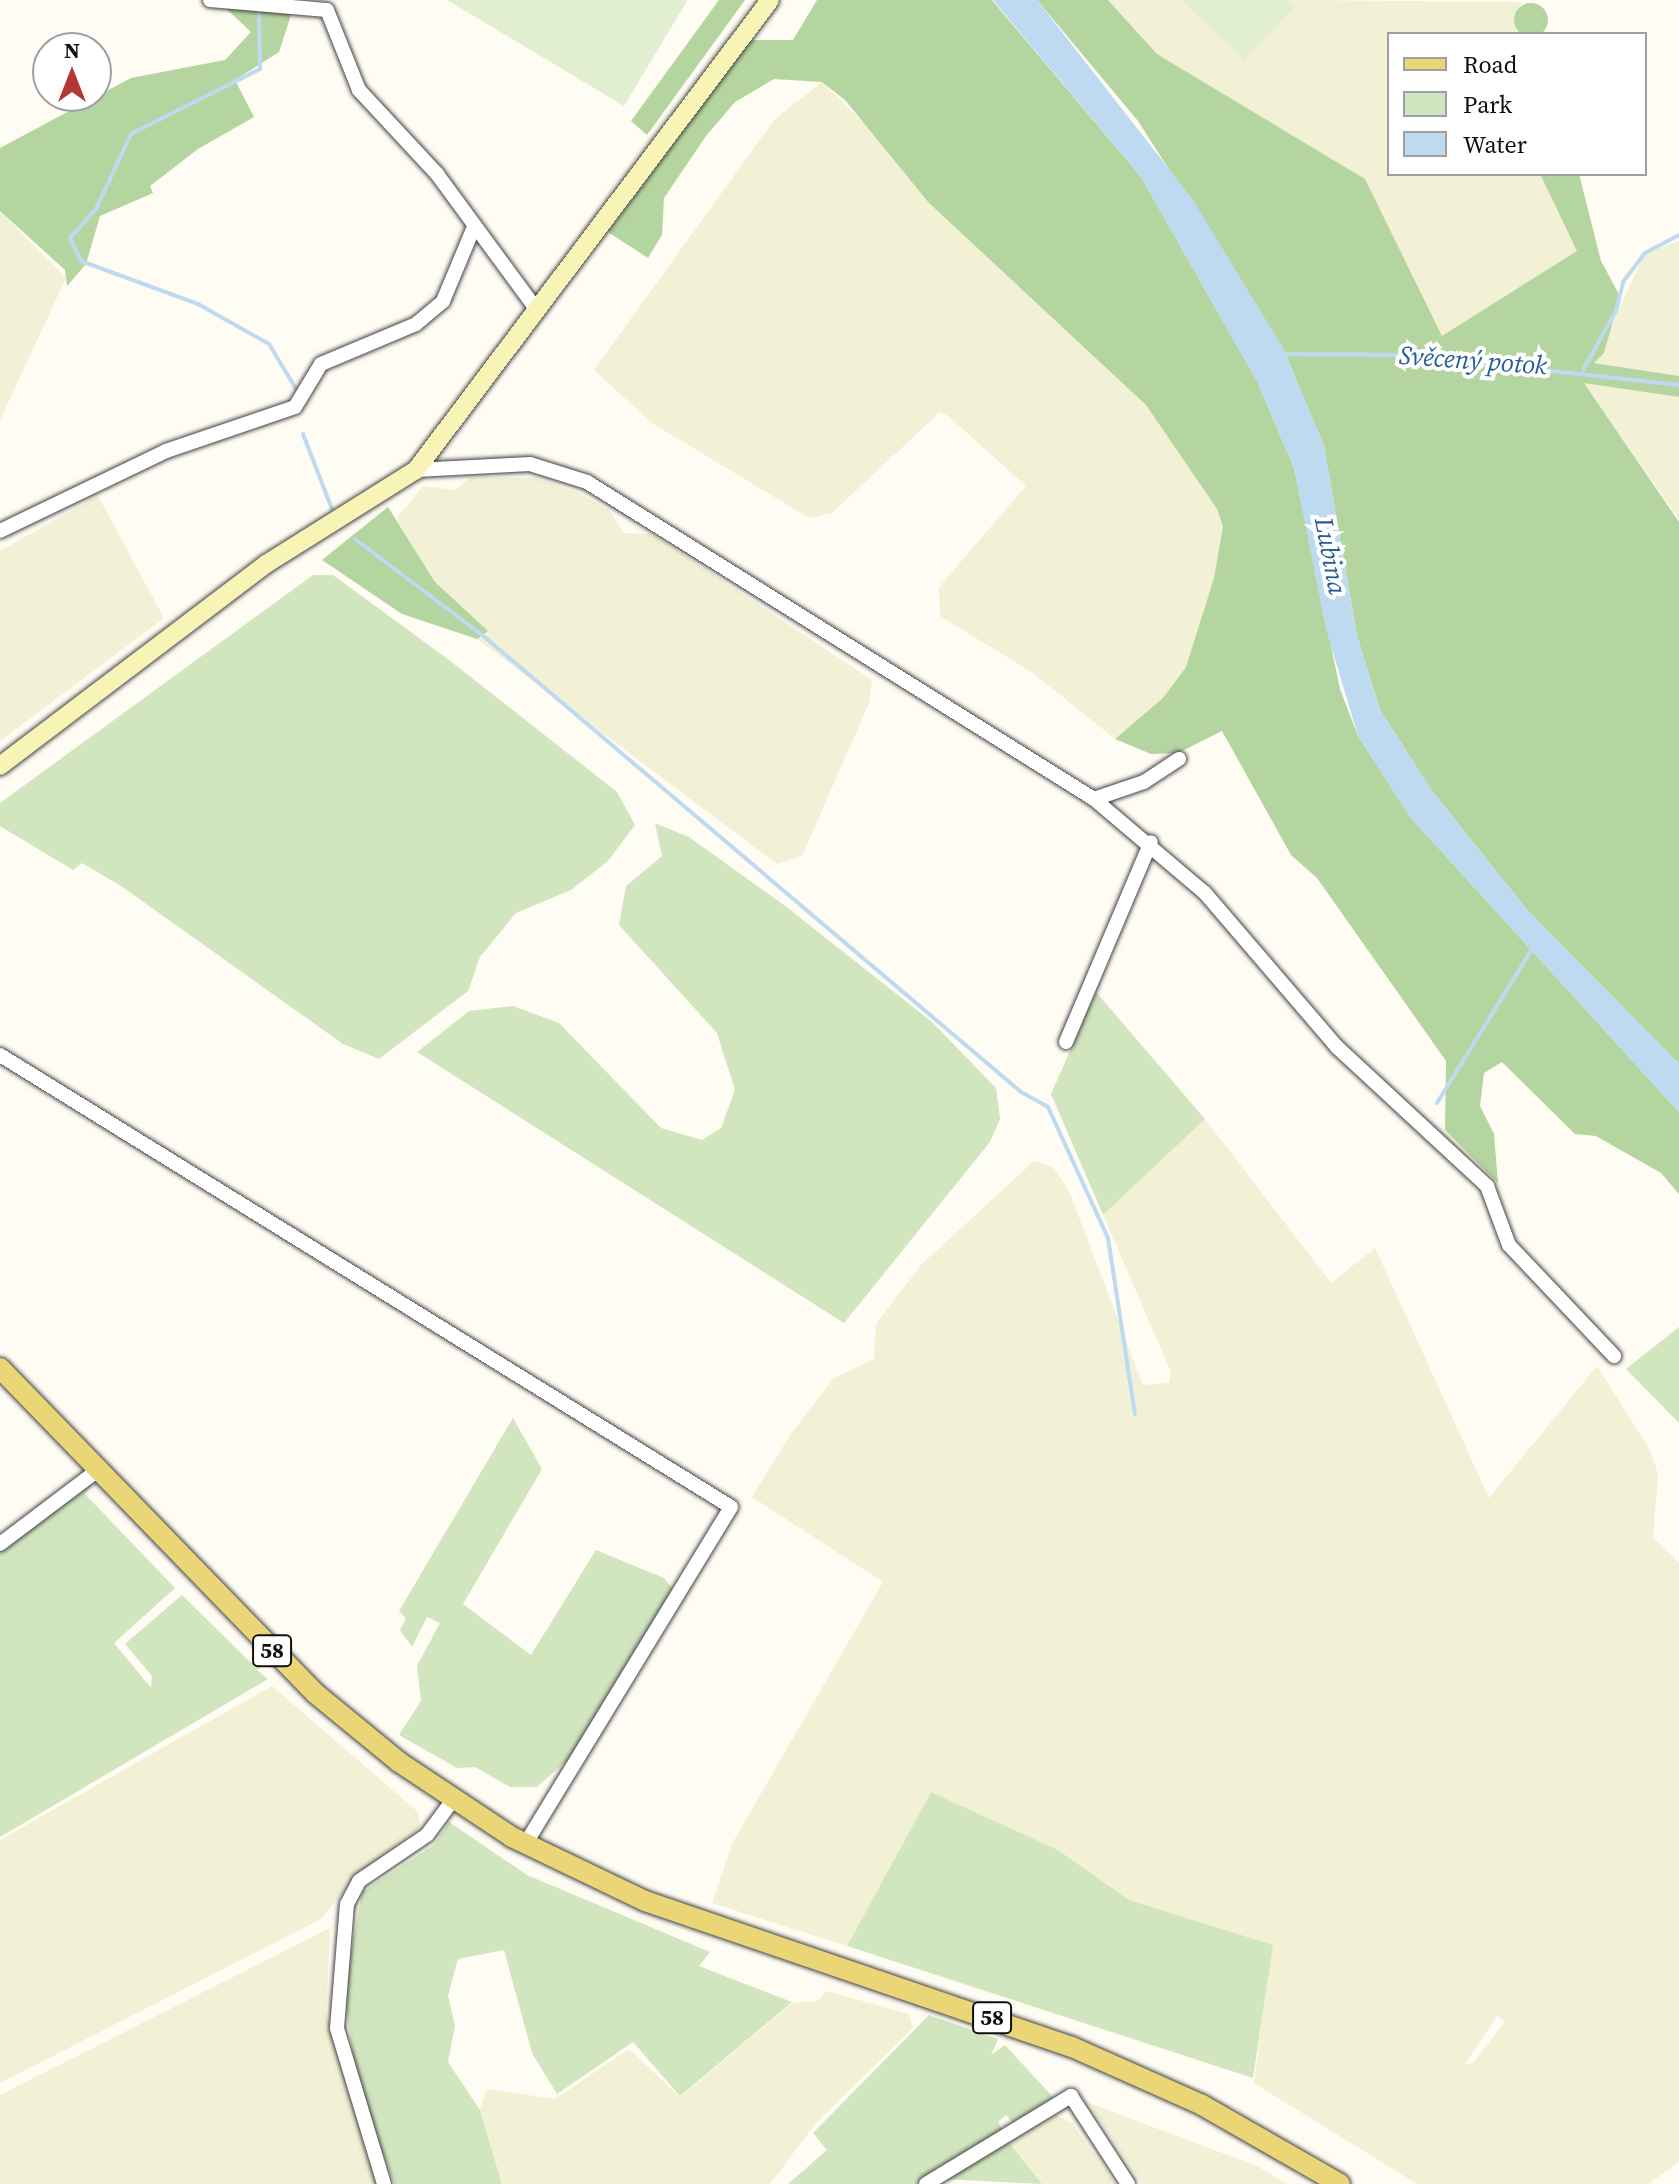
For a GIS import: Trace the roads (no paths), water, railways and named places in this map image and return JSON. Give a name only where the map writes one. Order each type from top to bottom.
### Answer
[{"type":"main road","name":"58","points":[[0,1368],[315,1693],[453,1800],[525,1845],[645,1901],[1072,2047],[1202,2105],[1340,2184]]},
{"type":"street","points":[[210,0],[327,10],[353,81],[419,151],[537,310]]},
{"type":"street","points":[[0,766],[266,564],[416,470],[770,0]]},
{"type":"street","points":[[0,531],[166,451],[295,407],[321,364],[416,324],[443,301],[474,227]]},
{"type":"street","points":[[416,470],[530,464],[604,490],[1094,799],[1151,842],[1205,893],[1337,1047],[1487,1186],[1509,1245],[1614,1356]]},
{"type":"street","points":[[1094,799],[1144,782],[1179,759]]},
{"type":"street","points":[[1066,1042],[1151,842]]},
{"type":"street","points":[[0,1055],[731,1507],[525,1845]]},
{"type":"street","points":[[0,1544],[98,1470]]},
{"type":"street","points":[[384,2184],[337,2028],[347,1904],[359,1881],[427,1835],[453,1800]]},
{"type":"street","points":[[926,2184],[1071,2096],[1128,2184]]},
{"type":"water","name":"Lubina","points":[[993,0],[1037,0],[1193,200],[1283,348],[1324,446],[1357,636],[1380,710],[1430,788],[1527,910],[1679,1064],[1679,1112],[1411,818],[1358,736],[1326,629],[1294,468],[1257,381],[1141,177]]},
{"type":"waterway","points":[[259,10],[260,69],[131,134],[96,209],[70,238],[81,261],[198,304],[269,344],[296,389]]},
{"type":"waterway","points":[[1583,370],[1616,311],[1623,282],[1645,253],[1679,235]]},
{"type":"waterway","name":"Svěcený potok","points":[[1279,354],[1407,355],[1679,385]]},
{"type":"waterway","points":[[303,434],[332,509]]},
{"type":"waterway","points":[[355,539],[487,639],[1021,1092],[1048,1107],[1108,1238],[1135,1414]]},
{"type":"waterway","points":[[1437,1103],[1532,949]]}]
